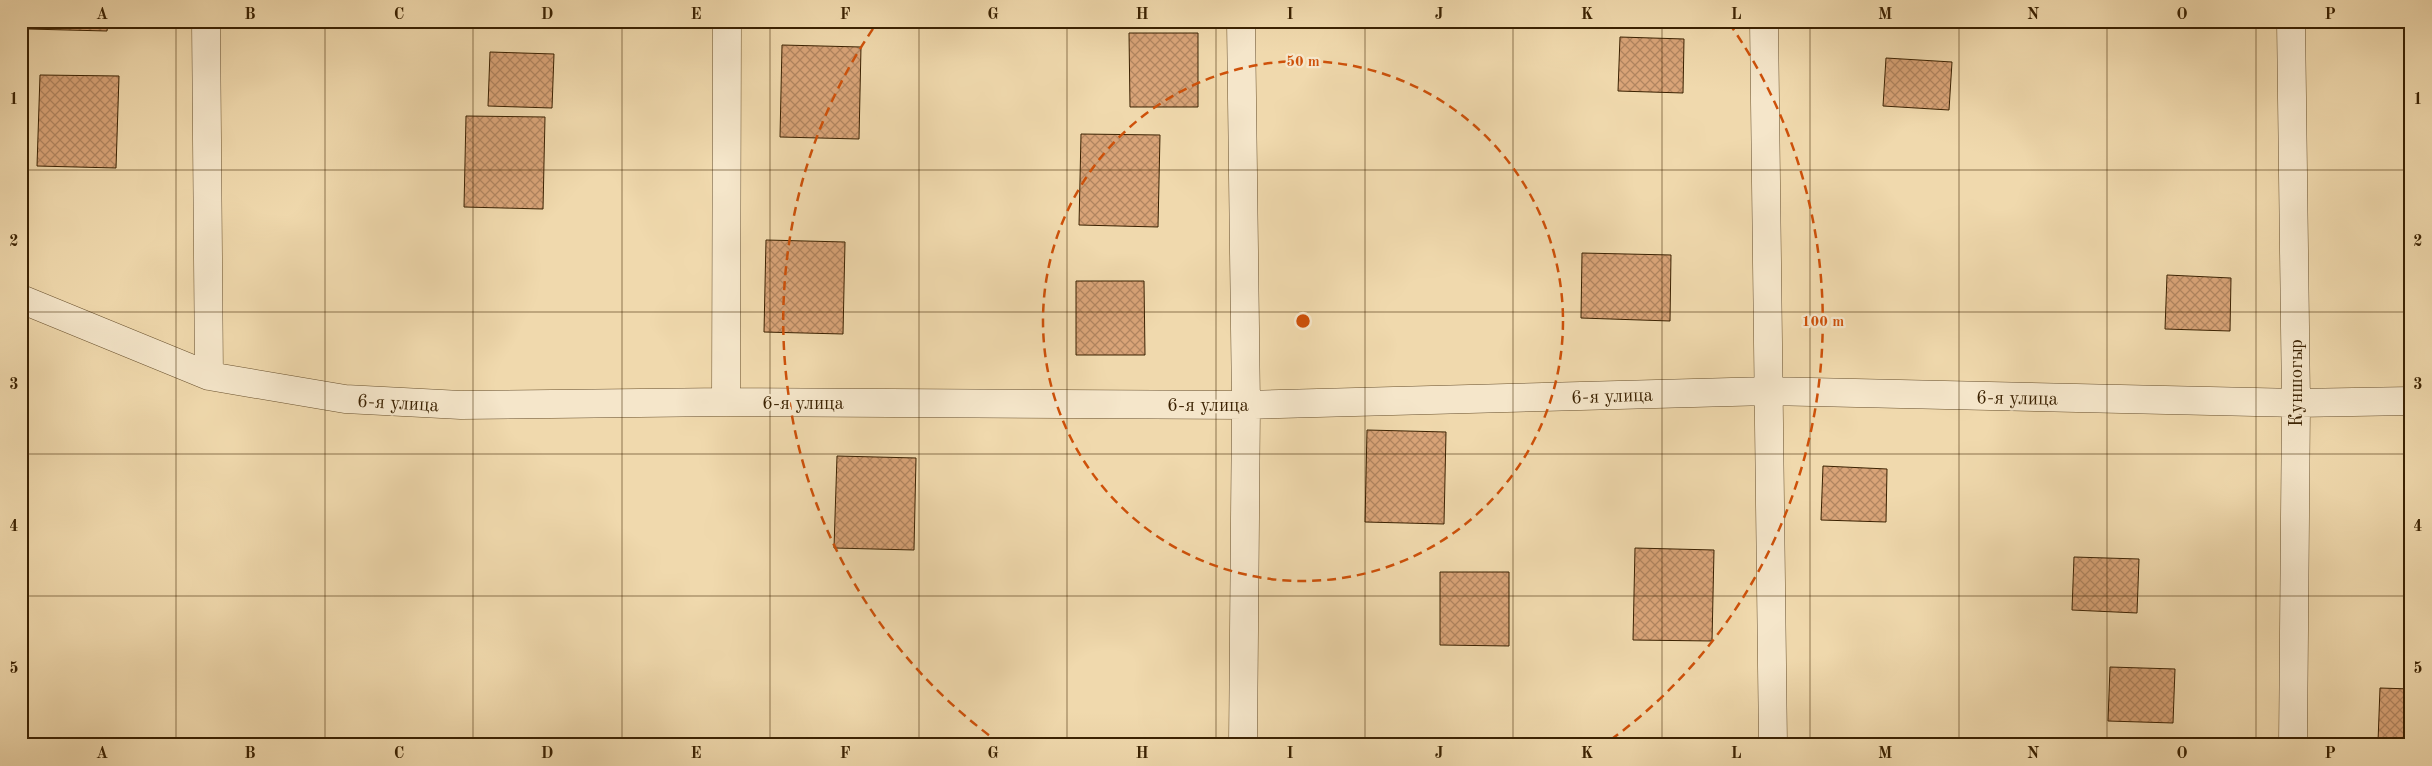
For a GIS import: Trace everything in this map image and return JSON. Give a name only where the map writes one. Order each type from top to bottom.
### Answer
[{"type":"street","points":[[206,21],[209,376]]},
{"type":"street","points":[[726,402],[727,21]]},
{"type":"street","points":[[1241,21],[1246,405],[1243,745]]},
{"type":"street","points":[[1764,21],[1773,745]]},
{"type":"street","name":"Куншогыр","points":[[2292,21],[2296,403],[2293,745]]},
{"type":"street","name":"6-я улица","points":[[21,299],[209,376],[346,399],[460,405],[726,402],[1246,405],[1769,391],[2296,403],[2411,401]]},
{"type":"building","points":[[28,21],[108,21],[107,31],[28,29]]},
{"type":"building","points":[[1129,33],[1198,33],[1198,107],[1130,107]]},
{"type":"building","points":[[1620,37],[1684,39],[1683,93],[1618,91]]},
{"type":"building","points":[[782,45],[861,47],[859,139],[780,137]]},
{"type":"building","points":[[490,52],[554,54],[552,108],[488,106]]},
{"type":"building","points":[[1886,58],[1952,62],[1949,110],[1883,106]]},
{"type":"building","points":[[40,75],[119,76],[116,168],[37,166]]},
{"type":"building","points":[[466,116],[545,117],[543,209],[464,207]]},
{"type":"building","points":[[1081,134],[1160,135],[1158,227],[1079,225]]},
{"type":"building","points":[[766,240],[845,242],[843,334],[764,332]]},
{"type":"building","points":[[1582,253],[1671,255],[1670,321],[1581,318]]},
{"type":"building","points":[[2167,275],[2231,278],[2230,331],[2165,329]]},
{"type":"building","points":[[1076,281],[1144,281],[1145,355],[1076,355]]},
{"type":"building","points":[[1367,430],[1446,432],[1444,524],[1365,522]]},
{"type":"building","points":[[837,456],[916,458],[914,550],[834,548]]},
{"type":"building","points":[[1823,466],[1887,469],[1886,522],[1821,520]]},
{"type":"building","points":[[1635,548],[1714,550],[1712,641],[1633,640]]},
{"type":"building","points":[[2074,557],[2139,559],[2137,613],[2072,610]]},
{"type":"building","points":[[1440,572],[1509,572],[1509,646],[1440,645]]},
{"type":"building","points":[[2110,667],[2175,669],[2173,723],[2108,721]]},
{"type":"building","points":[[2380,688],[2411,689],[2411,743],[2378,742]]}]
